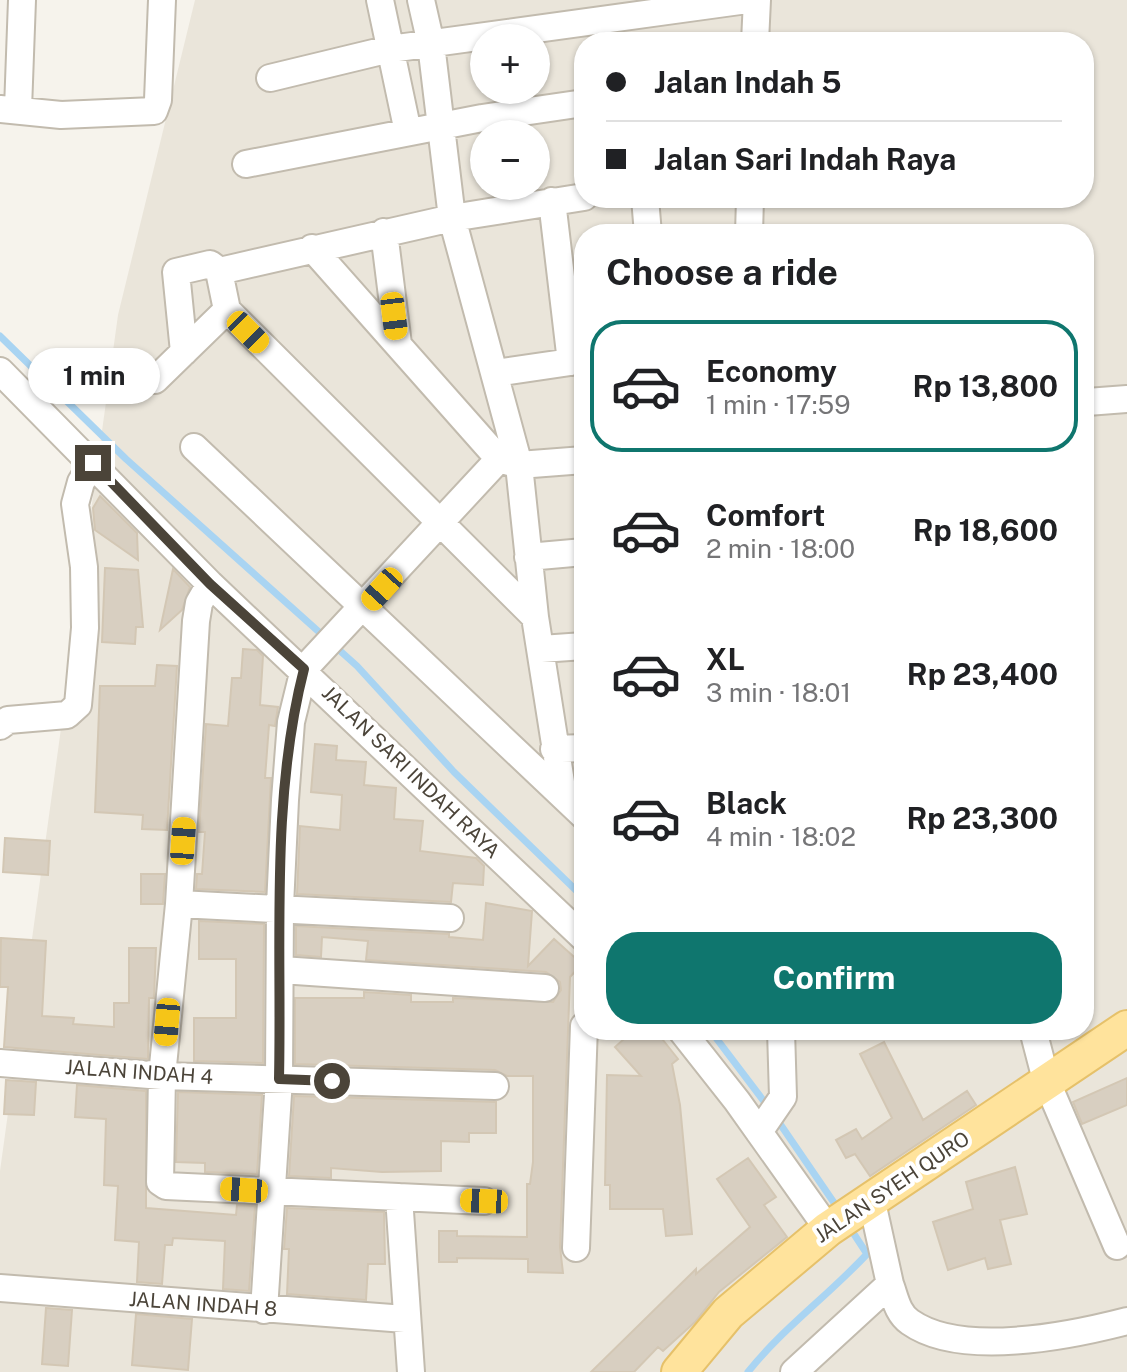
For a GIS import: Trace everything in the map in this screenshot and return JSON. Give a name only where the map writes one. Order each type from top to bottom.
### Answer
[{"type":"main road","name":"JALAN SYEH QURO","points":[[679,1372],[728,1313],[848,1216],[1127,1028]]},
{"type":"street","points":[[22,0],[9,109],[61,115],[154,111],[158,100],[162,0]]},
{"type":"street","points":[[380,0],[408,132]]},
{"type":"street","points":[[421,0],[431,44],[452,218],[495,373],[528,557],[563,795]]},
{"type":"street","points":[[270,78],[390,49],[747,0]]},
{"type":"street","points":[[755,32],[757,0]]},
{"type":"street","points":[[246,164],[441,125],[574,105]]},
{"type":"street","points":[[221,272],[384,232],[574,198]]},
{"type":"street","points":[[552,201],[574,342]]},
{"type":"street","points":[[384,232],[398,344]]},
{"type":"street","points":[[312,248],[509,462]]},
{"type":"street","points":[[184,352],[176,272],[210,264],[221,272],[227,310],[439,526],[535,617]]},
{"type":"street","points":[[155,380],[227,310]]},
{"type":"street","points":[[495,373],[574,361]]},
{"type":"street","name":"JALAN SARI INDAH RAYA","points":[[0,371],[210,584],[308,664],[574,928]]},
{"type":"street","points":[[1094,401],[1127,399]]},
{"type":"street","points":[[194,447],[354,619],[574,806]]},
{"type":"street","points":[[264,1310],[279,1079],[280,906],[291,722],[308,664],[439,526],[509,462],[574,460]]},
{"type":"street","points":[[0,726],[8,720],[67,715],[78,705],[85,628],[84,567],[75,504],[81,482],[93,463]]},
{"type":"street","points":[[528,557],[574,553]]},
{"type":"street","points":[[210,584],[199,603],[196,621],[179,904],[162,1076],[161,1184],[484,1201]]},
{"type":"street","points":[[541,649],[574,647]]},
{"type":"street","points":[[554,749],[574,748]]},
{"type":"street","points":[[179,904],[280,906],[450,918]]},
{"type":"street","points":[[281,970],[545,988]]},
{"type":"street","points":[[576,1248],[583,1040]]},
{"type":"street","points":[[691,1040],[768,1120],[848,1216],[890,1284],[898,1309],[909,1321],[945,1338],[996,1343],[1127,1321]]},
{"type":"street","points":[[768,1120],[786,1083],[782,1040]]},
{"type":"street","points":[[1036,1040],[1046,1080],[1117,1246]]},
{"type":"street","name":"JALAN INDAH 4","points":[[0,1063],[162,1076],[495,1086]]},
{"type":"street","points":[[399,1197],[411,1372]]},
{"type":"street","points":[[794,1372],[890,1284]]},
{"type":"street","name":"JALAN INDAH 8","points":[[0,1288],[405,1319]]},
{"type":"shaded area","points":[[195,0],[1127,0],[1127,1372],[0,1372],[0,1171],[118,315]]},
{"type":"building","points":[[100,496],[137,533],[138,560],[95,530],[93,508]]},
{"type":"building","points":[[105,568],[138,570],[143,627],[136,627],[135,644],[102,642]]},
{"type":"building","points":[[173,569],[190,587],[182,610],[160,630]]},
{"type":"building","points":[[243,649],[257,650],[263,656],[260,705],[278,707],[275,726],[269,725],[265,778],[271,778],[265,892],[196,889],[197,874],[202,874],[205,832],[199,832],[206,724],[228,726],[232,678],[241,678]]},
{"type":"building","points":[[157,665],[177,666],[167,830],[142,829],[143,815],[95,812],[100,686],[155,686]]},
{"type":"building","points":[[315,744],[337,746],[336,760],[366,762],[364,785],[396,788],[394,819],[423,821],[420,851],[476,858],[484,866],[483,885],[453,883],[451,902],[297,894],[300,826],[340,830],[342,795],[311,792]]},
{"type":"building","points":[[5,838],[50,841],[48,875],[3,872]]},
{"type":"building","points":[[141,874],[165,874],[163,904],[141,904]]},
{"type":"building","points":[[486,903],[532,911],[528,966],[554,939],[574,957],[574,973],[570,977],[560,1247],[563,1273],[528,1272],[528,1259],[457,1258],[457,1262],[439,1262],[439,1231],[457,1231],[457,1236],[527,1237],[527,1184],[530,1184],[533,1162],[533,1076],[507,1076],[495,1070],[295,1064],[295,998],[364,998],[364,992],[411,995],[411,1002],[453,1002],[453,998],[553,1002],[561,990],[560,982],[546,972],[366,960],[368,941],[322,937],[321,957],[296,955],[296,926],[449,934],[449,937],[483,940]]},
{"type":"building","points":[[199,921],[264,924],[263,1063],[194,1061],[194,1018],[236,1018],[236,959],[199,959]]},
{"type":"building","points":[[1,938],[46,941],[42,1016],[74,1018],[73,1024],[114,1027],[114,1003],[129,1003],[129,948],[156,948],[154,998],[149,998],[148,1059],[4,1047],[8,987],[0,987]]},
{"type":"building","points":[[623,1040],[663,1040],[678,1059],[672,1064],[680,1105],[692,1234],[666,1236],[663,1209],[610,1209],[610,1185],[605,1185],[607,1075],[641,1076],[615,1047]]},
{"type":"building","points":[[884,1042],[923,1120],[967,1091],[976,1105],[870,1176],[855,1154],[846,1158],[836,1140],[856,1129],[862,1139],[892,1118],[860,1054]]},
{"type":"building","points":[[1127,1078],[1127,1105],[1082,1124],[1073,1102]]},
{"type":"building","points":[[6,1080],[36,1082],[34,1115],[4,1114]]},
{"type":"building","points":[[77,1085],[146,1091],[146,1208],[236,1215],[237,1205],[255,1206],[249,1291],[223,1289],[225,1241],[173,1238],[172,1245],[165,1245],[162,1284],[137,1282],[139,1242],[115,1240],[118,1186],[104,1185],[106,1119],[75,1117]]},
{"type":"building","points":[[178,1092],[262,1095],[257,1174],[205,1172],[205,1163],[176,1162]]},
{"type":"building","points":[[294,1096],[496,1102],[496,1133],[469,1133],[469,1142],[441,1141],[441,1171],[382,1172],[331,1168],[331,1178],[289,1176]]},
{"type":"building","points":[[748,1158],[776,1197],[764,1205],[787,1237],[719,1292],[695,1322],[663,1351],[658,1347],[634,1372],[591,1372],[696,1269],[696,1274],[750,1227],[717,1179]]},
{"type":"building","points":[[1015,1167],[1027,1214],[1000,1220],[1011,1264],[988,1269],[985,1258],[948,1270],[933,1222],[973,1209],[966,1182]]},
{"type":"building","points":[[287,1208],[384,1212],[385,1264],[368,1264],[366,1300],[287,1294],[289,1249],[284,1249]]},
{"type":"building","points":[[46,1308],[72,1310],[68,1366],[42,1364]]},
{"type":"building","points":[[136,1314],[192,1319],[188,1370],[132,1365]]},
{"type":"waterway","points":[[0,336],[126,459],[357,666],[454,772],[574,888]]},
{"type":"waterway","points":[[718,1040],[769,1108]]},
{"type":"waterway","points":[[776,1118],[839,1210]]},
{"type":"waterway","points":[[748,1372],[867,1254],[850,1228]]},
{"type":"route","points":[[93,463],[210,584],[304,669],[291,722],[289,747],[280,906],[279,1079],[332,1081]]}]
